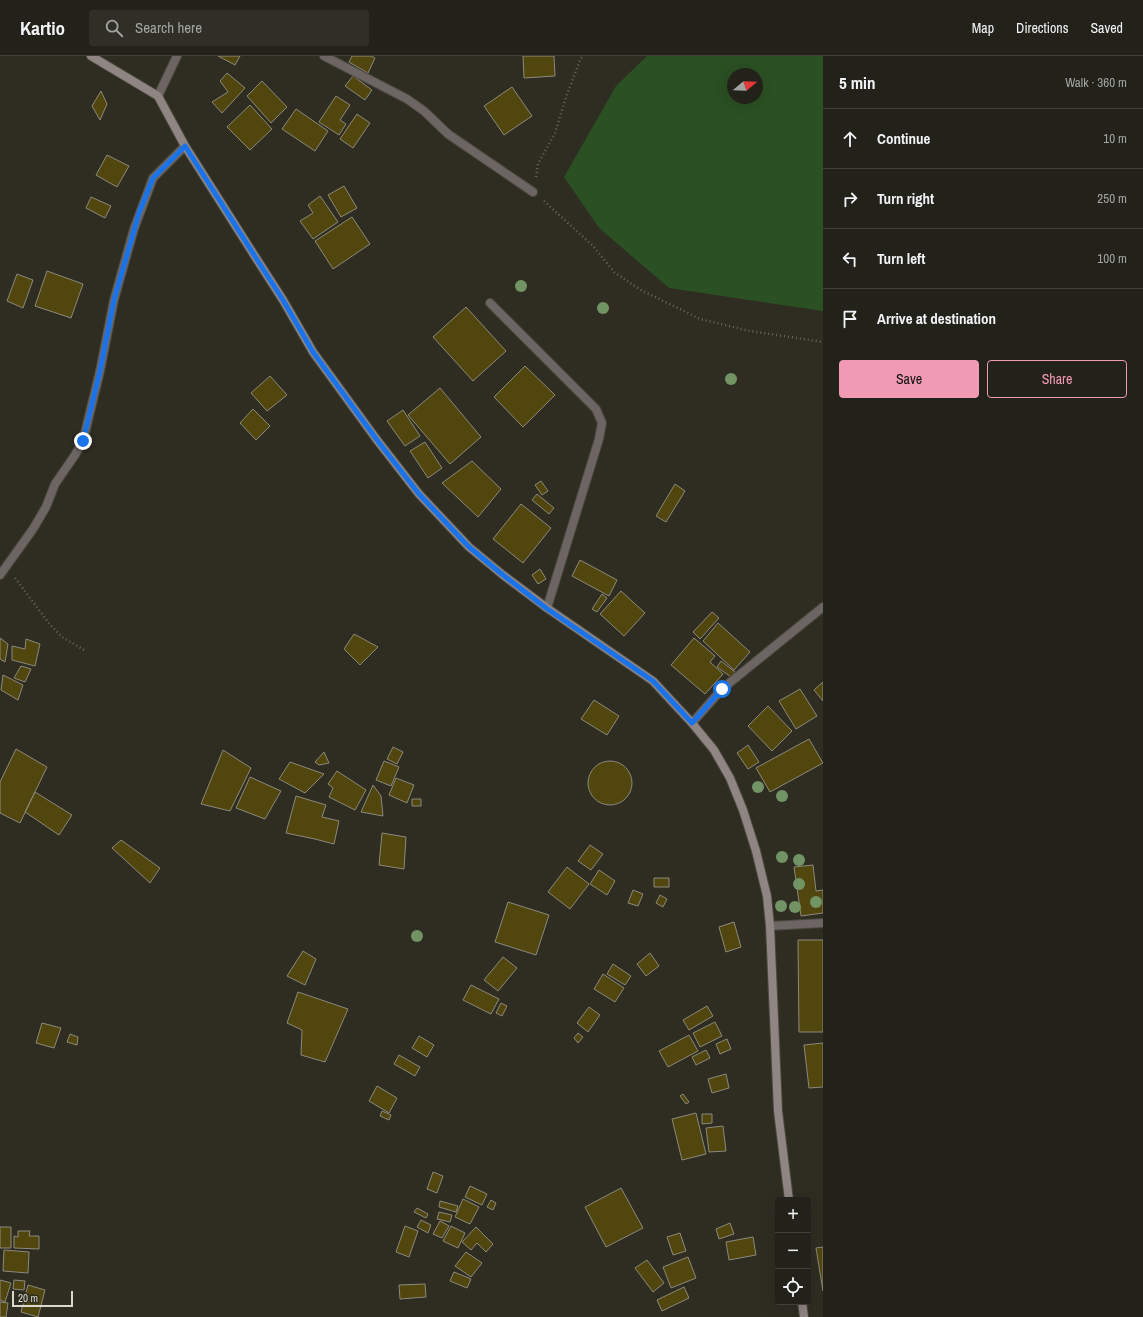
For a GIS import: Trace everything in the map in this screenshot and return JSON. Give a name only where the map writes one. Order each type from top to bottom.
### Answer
[{"type":"main road","points":[[91,56],[158,96],[185,146],[283,300],[313,352],[377,440],[419,494],[469,547],[503,575],[546,608],[653,681],[692,723],[714,750],[730,778],[743,810],[756,851],[767,896],[770,926],[778,1111],[789,1197]]},
{"type":"main road","points":[[802,1305],[804,1317]]},
{"type":"street","points":[[158,96],[177,56]]},
{"type":"street","points":[[324,56],[407,99],[424,111],[448,134],[533,192]]},
{"type":"street","points":[[0,575],[33,529],[46,507],[55,484],[76,455],[83,441],[100,371],[114,300],[139,213],[153,178],[185,146]]},
{"type":"street","points":[[490,303],[596,409],[602,423],[599,439],[546,608]]},
{"type":"street","points":[[692,723],[722,689],[823,607]]},
{"type":"street","points":[[770,926],[823,923]]},
{"type":"path","points":[[584,56],[581,58],[567,94],[555,132],[538,164],[533,192],[593,246],[615,273],[641,290],[700,319],[750,331],[823,342]]},
{"type":"path","points":[[7,567],[48,622],[62,637],[86,650]]},
{"type":"green space","points":[[647,56],[823,56],[823,311],[669,288],[599,228],[564,177],[616,86]]},
{"type":"building","points":[[218,56],[240,56],[235,65]]},
{"type":"building","points":[[352,56],[371,56],[375,58],[368,73],[349,62]]},
{"type":"building","points":[[523,56],[554,56],[555,76],[524,78]]},
{"type":"building","points":[[227,73],[245,88],[222,113],[212,102],[228,92],[220,81]]},
{"type":"building","points":[[353,76],[372,90],[365,100],[345,86]]},
{"type":"building","points":[[262,81],[287,107],[271,123],[247,96]]},
{"type":"building","points":[[512,87],[532,116],[504,135],[484,106]]},
{"type":"building","points":[[101,91],[107,104],[100,120],[92,106]]},
{"type":"building","points":[[336,96],[350,105],[340,120],[346,124],[339,135],[319,122]]},
{"type":"building","points":[[250,105],[272,129],[250,150],[227,127]]},
{"type":"building","points":[[296,109],[328,131],[315,151],[282,129]]},
{"type":"building","points":[[357,114],[370,123],[353,148],[340,139]]},
{"type":"building","points":[[107,155],[129,166],[117,187],[96,175]]},
{"type":"building","points":[[344,186],[357,208],[341,217],[328,195]]},
{"type":"building","points":[[320,196],[338,222],[313,239],[300,221],[313,213],[308,205]]},
{"type":"building","points":[[91,197],[111,206],[105,218],[86,208]]},
{"type":"building","points":[[352,217],[370,244],[333,269],[315,241]]},
{"type":"building","points":[[47,271],[83,284],[71,318],[35,306]]},
{"type":"building","points":[[17,274],[33,280],[23,308],[7,301]]},
{"type":"building","points":[[466,307],[506,351],[473,381],[433,337]]},
{"type":"building","points":[[525,366],[555,395],[523,427],[494,397]]},
{"type":"building","points":[[270,376],[287,395],[267,411],[251,393]]},
{"type":"building","points":[[440,388],[481,437],[450,464],[408,415]]},
{"type":"building","points":[[253,409],[270,426],[256,440],[240,423]]},
{"type":"building","points":[[403,410],[420,436],[405,446],[387,421]]},
{"type":"building","points":[[425,442],[442,468],[428,478],[410,451]]},
{"type":"building","points":[[472,461],[501,489],[478,517],[442,483]]},
{"type":"building","points":[[541,481],[548,491],[542,495],[535,485]]},
{"type":"building","points":[[675,484],[685,491],[666,522],[656,516]]},
{"type":"building","points":[[537,494],[554,508],[549,514],[532,500]]},
{"type":"building","points":[[521,504],[551,528],[523,563],[493,539]]},
{"type":"building","points":[[580,560],[617,580],[609,596],[572,576]]},
{"type":"building","points":[[540,569],[546,579],[538,584],[532,575]]},
{"type":"building","points":[[621,591],[645,613],[624,636],[600,614]]},
{"type":"building","points":[[602,594],[607,598],[597,612],[592,609]]},
{"type":"building","points":[[712,612],[719,618],[700,639],[693,632]]},
{"type":"building","points":[[718,623],[750,652],[734,670],[703,641]]},
{"type":"building","points":[[354,634],[378,647],[360,665],[344,649]]},
{"type":"building","points":[[0,638],[8,644],[5,662],[0,659]]},
{"type":"building","points":[[694,638],[715,656],[710,662],[723,674],[705,694],[671,665]]},
{"type":"building","points":[[26,639],[40,644],[35,666],[12,660],[12,646],[25,649]]},
{"type":"building","points":[[721,661],[735,672],[731,677],[717,667]]},
{"type":"building","points":[[21,666],[31,669],[25,682],[14,678]]},
{"type":"building","points":[[3,675],[23,685],[18,700],[1,690]]},
{"type":"building","points":[[823,682],[823,701],[814,690]]},
{"type":"building","points":[[800,689],[817,716],[796,729],[779,701]]},
{"type":"building","points":[[594,700],[619,716],[607,735],[581,719]]},
{"type":"building","points":[[768,706],[792,731],[772,751],[748,726]]},
{"type":"building","points":[[809,739],[823,763],[770,792],[756,768]]},
{"type":"building","points":[[748,745],[759,762],[748,769],[737,753]]},
{"type":"building","points":[[393,747],[403,752],[397,764],[387,759]]},
{"type":"building","points":[[16,749],[47,767],[20,823],[0,813],[0,782]]},
{"type":"building","points":[[223,750],[251,768],[230,811],[201,804]]},
{"type":"building","points":[[324,752],[329,763],[319,765],[315,762]]},
{"type":"building","points":[[384,761],[399,767],[391,786],[376,780]]},
{"type":"building","points":[[606,761],[614,761],[626,767],[632,779],[632,787],[626,799],[614,805],[606,805],[594,799],[588,787],[588,779],[594,767]]},
{"type":"building","points":[[290,762],[324,774],[305,793],[279,779]]},
{"type":"building","points":[[337,771],[366,790],[355,810],[329,797],[333,788],[328,784]]},
{"type":"building","points":[[250,777],[281,791],[265,819],[236,808]]},
{"type":"building","points":[[396,778],[414,785],[407,803],[389,795]]},
{"type":"building","points":[[373,785],[381,796],[383,816],[361,812]]},
{"type":"building","points":[[35,792],[72,815],[59,835],[25,812]]},
{"type":"building","points":[[296,796],[326,805],[322,817],[339,821],[334,844],[286,833]]},
{"type":"building","points":[[412,799],[421,799],[421,806],[412,806]]},
{"type":"building","points":[[382,833],[406,837],[404,869],[379,865]]},
{"type":"building","points":[[121,840],[160,868],[150,883],[112,848]]},
{"type":"building","points":[[590,845],[603,854],[591,870],[578,861]]},
{"type":"building","points":[[813,865],[816,891],[823,890],[823,913],[801,916],[794,867]]},
{"type":"building","points":[[567,867],[589,884],[570,909],[548,892]]},
{"type":"building","points":[[599,870],[615,881],[607,895],[590,884]]},
{"type":"building","points":[[654,878],[669,878],[669,887],[654,887]]},
{"type":"building","points":[[633,890],[643,894],[638,906],[628,903]]},
{"type":"building","points":[[660,895],[667,899],[663,907],[656,903]]},
{"type":"building","points":[[508,902],[549,915],[536,955],[495,942]]},
{"type":"building","points":[[734,922],[741,947],[726,952],[719,927]]},
{"type":"building","points":[[798,940],[823,940],[823,1032],[799,1032]]},
{"type":"building","points":[[303,951],[316,959],[305,985],[287,976]]},
{"type":"building","points":[[650,953],[659,966],[646,976],[637,964]]},
{"type":"building","points":[[503,957],[517,968],[498,991],[484,980]]},
{"type":"building","points":[[613,964],[631,976],[625,985],[607,974]]},
{"type":"building","points":[[603,974],[624,988],[615,1002],[594,989]]},
{"type":"building","points":[[471,985],[499,999],[491,1014],[463,1000]]},
{"type":"building","points":[[298,992],[348,1009],[325,1062],[301,1055],[302,1030],[287,1023]]},
{"type":"building","points":[[501,1003],[507,1006],[502,1016],[496,1013]]},
{"type":"building","points":[[707,1006],[713,1016],[689,1030],[683,1020]]},
{"type":"building","points":[[589,1007],[600,1015],[588,1032],[577,1023]]},
{"type":"building","points":[[715,1022],[722,1036],[700,1047],[693,1033]]},
{"type":"building","points":[[42,1023],[61,1028],[54,1048],[36,1043]]},
{"type":"building","points":[[578,1033],[583,1037],[578,1043],[574,1038]]},
{"type":"building","points":[[70,1034],[78,1037],[77,1045],[67,1042]]},
{"type":"building","points":[[689,1035],[698,1051],[668,1067],[659,1051]]},
{"type":"building","points":[[419,1036],[434,1045],[427,1057],[412,1048]]},
{"type":"building","points":[[727,1039],[731,1049],[720,1054],[716,1044]]},
{"type":"building","points":[[823,1043],[823,1087],[809,1088],[804,1045]]},
{"type":"building","points":[[706,1050],[710,1058],[696,1065],[692,1057]]},
{"type":"building","points":[[399,1055],[420,1067],[415,1076],[394,1064]]},
{"type":"building","points":[[726,1074],[729,1088],[712,1093],[708,1079]]},
{"type":"building","points":[[377,1086],[397,1098],[389,1113],[369,1101]]},
{"type":"building","points":[[683,1094],[689,1102],[686,1104],[680,1096]]},
{"type":"building","points":[[382,1111],[391,1115],[389,1120],[380,1116]]},
{"type":"building","points":[[696,1113],[706,1154],[682,1160],[672,1119]]},
{"type":"building","points":[[702,1114],[712,1114],[712,1123],[702,1124]]},
{"type":"building","points":[[723,1126],[726,1151],[709,1152],[706,1128]]},
{"type":"building","points":[[433,1172],[443,1176],[437,1193],[427,1189]]},
{"type":"building","points":[[470,1186],[487,1194],[482,1205],[465,1197]]},
{"type":"building","points":[[621,1188],[643,1228],[606,1247],[585,1207]]},
{"type":"building","points":[[463,1199],[479,1207],[470,1224],[455,1217]]},
{"type":"building","points":[[491,1200],[496,1203],[493,1210],[487,1207]]},
{"type":"building","points":[[440,1201],[458,1206],[456,1212],[439,1207]]},
{"type":"building","points":[[417,1208],[428,1214],[426,1218],[414,1212]]},
{"type":"building","points":[[439,1212],[452,1215],[450,1222],[437,1219]]},
{"type":"building","points":[[421,1220],[431,1225],[428,1233],[417,1227]]},
{"type":"building","points":[[440,1221],[449,1226],[442,1238],[433,1234]]},
{"type":"building","points":[[730,1223],[734,1234],[719,1239],[716,1229]]},
{"type":"building","points":[[405,1226],[418,1231],[409,1257],[396,1252]]},
{"type":"building","points":[[451,1226],[465,1233],[458,1248],[443,1241]]},
{"type":"building","points":[[0,1227],[11,1227],[11,1248],[0,1248]]},
{"type":"building","points":[[476,1227],[493,1244],[486,1252],[477,1243],[471,1250],[462,1242]]},
{"type":"building","points":[[18,1231],[30,1231],[29,1236],[39,1236],[39,1249],[14,1248],[14,1236],[18,1237]]},
{"type":"building","points":[[680,1233],[686,1251],[673,1255],[667,1237]]},
{"type":"building","points":[[753,1237],[756,1255],[729,1260],[726,1242]]},
{"type":"building","points":[[823,1247],[823,1291],[816,1248]]},
{"type":"building","points":[[4,1250],[29,1252],[28,1273],[3,1271]]},
{"type":"building","points":[[466,1252],[482,1263],[471,1277],[455,1266]]},
{"type":"building","points":[[688,1257],[696,1278],[671,1288],[663,1267]]},
{"type":"building","points":[[647,1260],[664,1283],[653,1292],[635,1268]]},
{"type":"building","points":[[454,1272],[471,1279],[467,1288],[450,1281]]},
{"type":"building","points":[[0,1280],[11,1283],[5,1302],[0,1300]]},
{"type":"building","points":[[14,1280],[25,1281],[24,1290],[13,1289]]},
{"type":"building","points":[[425,1284],[426,1297],[400,1299],[399,1285]]},
{"type":"building","points":[[28,1285],[45,1290],[38,1317],[21,1312]]},
{"type":"building","points":[[684,1287],[689,1298],[662,1311],[657,1300]]},
{"type":"building","points":[[0,1302],[8,1303],[6,1317],[0,1317]]},
{"type":"route","points":[[83,441],[100,371],[114,300],[139,213],[153,178],[185,146],[283,300],[313,352],[377,440],[419,494],[449,528],[469,547],[546,608],[653,681],[692,723],[722,689]]}]
